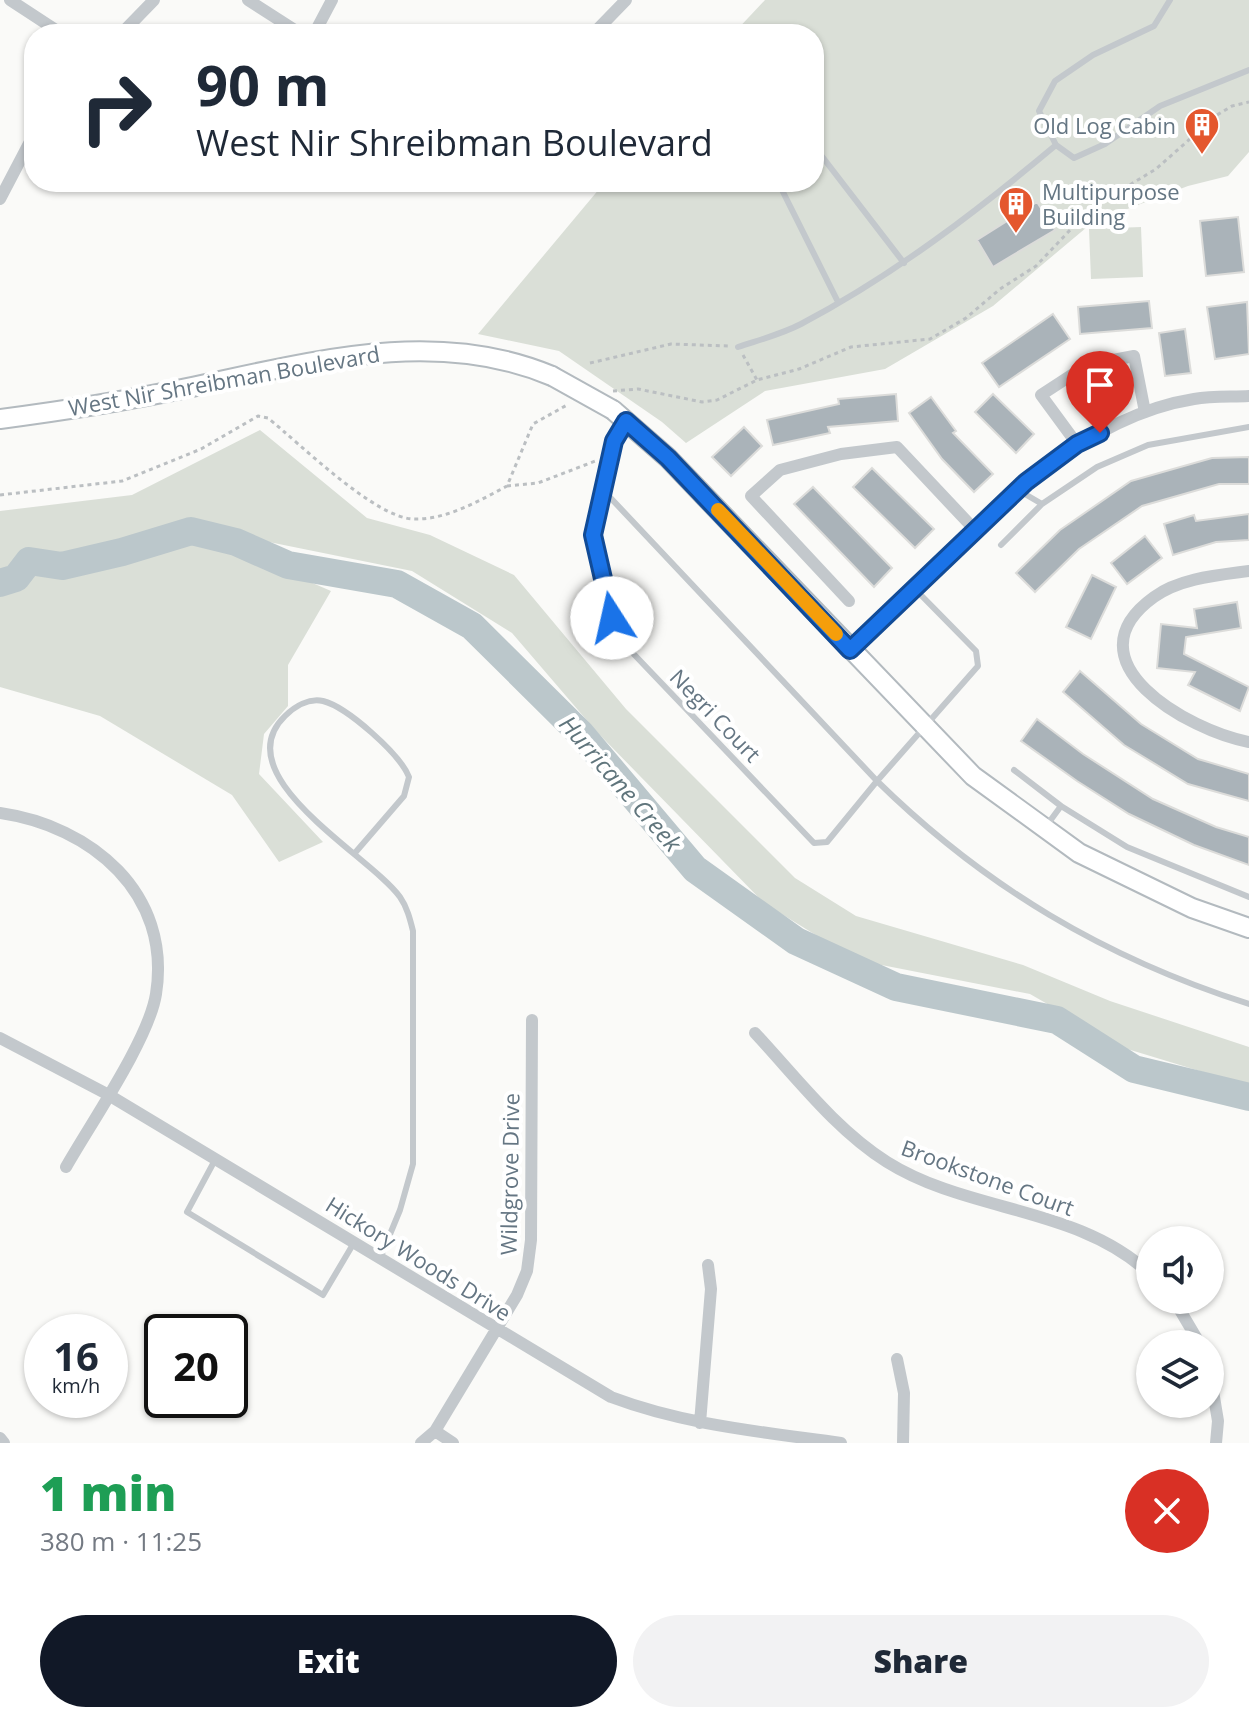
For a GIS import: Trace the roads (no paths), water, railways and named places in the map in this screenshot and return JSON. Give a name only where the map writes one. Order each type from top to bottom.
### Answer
[{"type":"main road","name":"West Nir Shreibman Boulevard","points":[[1,414],[168,392],[337,357],[405,349],[476,355],[552,376],[620,416],[668,458],[973,776],[1079,853],[1192,908],[1249,928]]},
{"type":"street","points":[[10,0],[47,24]]},
{"type":"street","points":[[131,24],[154,0]]},
{"type":"street","points":[[248,0],[285,24]]},
{"type":"street","points":[[319,24],[332,0]]},
{"type":"street","points":[[603,24],[626,0]]},
{"type":"street","points":[[0,199],[24,153]]},
{"type":"street","points":[[1077,444],[1041,395],[1087,365],[1134,356],[1145,412]]},
{"type":"street","points":[[850,650],[1018,490],[1077,444],[1145,412],[1194,399],[1249,396]]},
{"type":"street","points":[[849,601],[751,496],[780,470],[841,454],[897,447],[975,530]]},
{"type":"street","points":[[1249,571],[1199,579],[1156,595],[1131,621],[1124,647],[1131,675],[1159,703],[1187,720],[1249,742]]},
{"type":"street","points":[[0,813],[43,821],[73,833],[101,852],[135,893],[154,942],[156,995],[139,1040],[66,1167]]},
{"type":"street","name":"Wildgrove Drive","points":[[421,1443],[435,1431],[497,1330],[527,1271],[531,1240],[532,1020]]},
{"type":"street","name":"Brookstone Court","points":[[755,1033],[846,1131],[888,1163],[931,1182],[1102,1239],[1136,1261]]},
{"type":"street","name":"Hickory Woods Drive","points":[[0,1038],[107,1094],[611,1397],[655,1413],[700,1423],[841,1443]]},
{"type":"street","points":[[700,1423],[711,1289],[708,1265]]},
{"type":"street","points":[[897,1359],[904,1393],[903,1443]]},
{"type":"street","points":[[1216,1443],[1218,1418]]},
{"type":"street","points":[[435,1431],[453,1443]]},
{"type":"street","points":[[0,1438],[4,1443]]},
{"type":"lane","points":[[1170,0],[1154,26],[1093,55],[1055,81],[1039,111],[1056,145],[1074,158],[1105,144],[1160,106],[1249,70]]},
{"type":"lane","points":[[738,347],[799,326],[904,263],[970,217],[1056,145]]},
{"type":"lane","points":[[824,159],[904,263]]},
{"type":"lane","points":[[783,192],[838,302]]},
{"type":"lane","name":"Negri Court","points":[[620,416],[593,535],[612,618],[627,647],[814,843],[827,842],[877,781]]},
{"type":"lane","points":[[1001,545],[1042,504],[1097,467],[1148,445],[1249,427]]},
{"type":"lane","points":[[1018,490],[1042,504]]},
{"type":"lane","points":[[605,492],[877,781],[937,837],[1044,914],[1207,990],[1249,1004]]},
{"type":"lane","points":[[877,781],[922,726],[974,672],[979,658],[914,588]]},
{"type":"lane","points":[[354,854],[404,796],[409,777],[388,747],[334,706],[314,700],[303,703],[280,721],[270,759],[273,769],[288,791],[400,898],[413,931],[413,1164],[395,1225],[381,1256]]},
{"type":"lane","points":[[1014,770],[1061,806],[1127,847],[1249,897]]},
{"type":"lane","points":[[1044,829],[1061,806]]},
{"type":"lane","points":[[216,1159],[187,1212],[323,1295],[355,1241]]},
{"type":"waterway","name":"Hurricane Creek","points":[[0,583],[16,578],[29,561],[62,566],[191,531],[236,542],[288,565],[397,584],[472,626],[581,734],[695,869],[796,941],[896,987],[1057,1020],[1134,1069],[1249,1097]]},
{"type":"place","name":"Old Log Cabin","points":[[1202,156]]},
{"type":"place","name":"Multipurpose Building","points":[[1016,235]]}]
